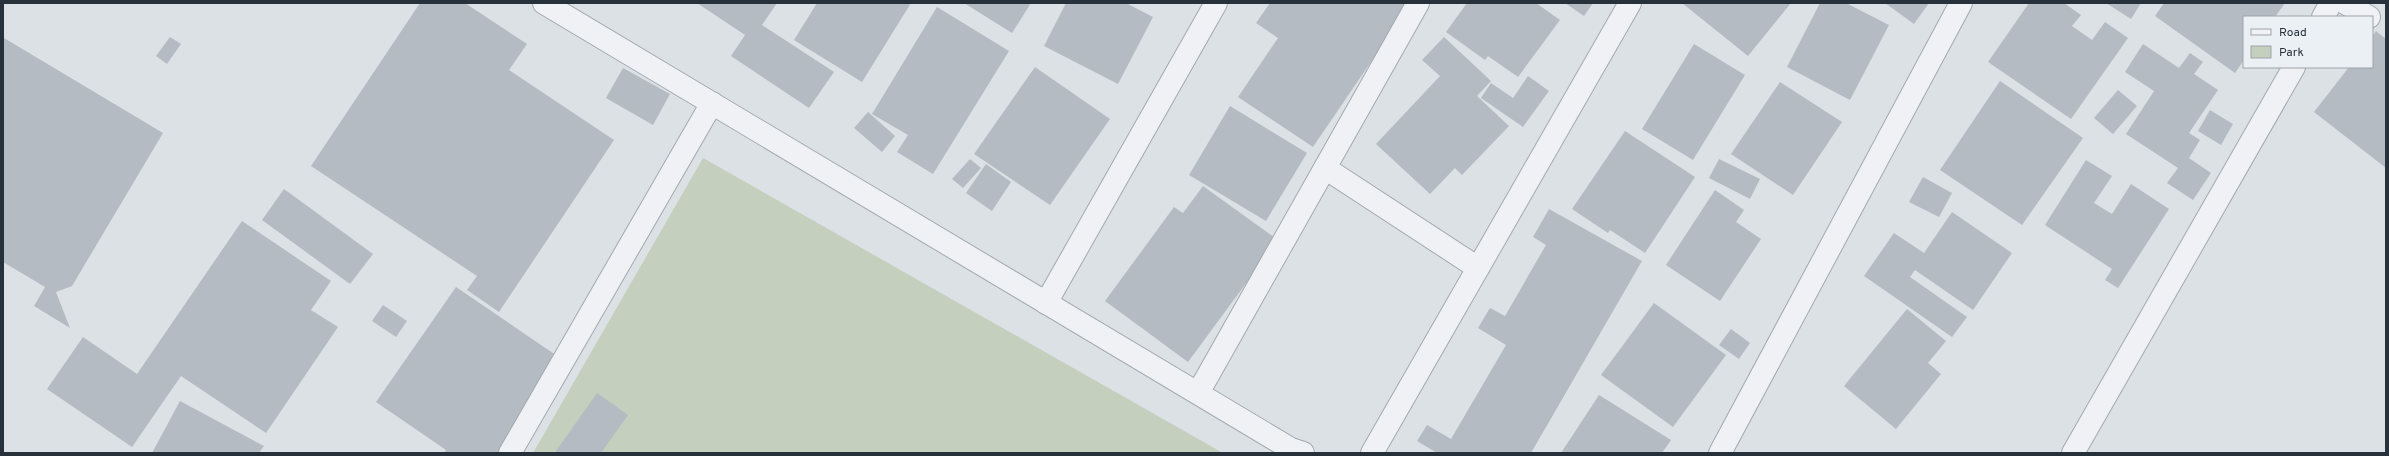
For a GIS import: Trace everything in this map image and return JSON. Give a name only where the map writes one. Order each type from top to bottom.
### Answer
[{"type":"street","points":[[544,3],[1291,449],[1303,453]]},
{"type":"street","points":[[1198,393],[1418,3]]},
{"type":"street","points":[[1372,453],[1630,3]]},
{"type":"street","points":[[1720,453],[1961,3]]},
{"type":"street","points":[[2324,16],[2331,3]]},
{"type":"street","points":[[2345,3],[2368,16]]},
{"type":"street","points":[[1046,303],[1209,5]]},
{"type":"street","points":[[2373,19],[2386,26]]},
{"type":"street","points":[[2073,453],[2293,68]]},
{"type":"street","points":[[510,453],[712,103]]},
{"type":"street","points":[[1325,168],[1478,268]]},
{"type":"green space","points":[[703,158],[1223,453],[533,453]]},
{"type":"building","points":[[420,3],[465,3],[527,44],[509,70],[614,140],[499,312],[467,290],[477,276],[311,166]]},
{"type":"building","points":[[697,3],[777,3],[762,25],[834,72],[809,108],[731,56],[745,35]]},
{"type":"building","points":[[817,3],[911,3],[862,82],[794,40]]},
{"type":"building","points":[[964,3],[1031,3],[1012,33]]},
{"type":"building","points":[[1066,3],[1126,3],[1153,17],[1118,84],[1044,46]]},
{"type":"building","points":[[1270,3],[1411,3],[1313,147],[1238,97],[1278,38],[1256,23]]},
{"type":"building","points":[[1467,3],[1536,3],[1560,20],[1518,77],[1488,56],[1485,60],[1446,32]]},
{"type":"building","points":[[1565,3],[1593,3],[1584,16]]},
{"type":"building","points":[[1682,3],[1791,3],[1748,56]]},
{"type":"building","points":[[1820,3],[1846,3],[1889,25],[1850,100],[1787,67]]},
{"type":"building","points":[[1885,3],[1929,3],[1914,24]]},
{"type":"building","points":[[2029,3],[2064,3],[2081,15],[2072,26],[2092,40],[2105,22],[2128,38],[2071,119],[1988,62]]},
{"type":"building","points":[[2106,3],[2141,3],[2131,19]]},
{"type":"building","points":[[2164,3],[2285,3],[2276,16],[2243,16],[2243,61],[2235,73],[2155,16]]},
{"type":"building","points":[[937,7],[1009,51],[933,174],[897,152],[908,135],[872,114]]},
{"type":"building","points":[[2376,31],[2386,39],[2386,168],[2314,112],[2348,68],[2373,68],[2373,36]]},
{"type":"building","points":[[170,37],[181,44],[167,64],[156,56]]},
{"type":"building","points":[[1444,37],[1491,81],[1477,96],[1509,126],[1462,175],[1455,168],[1430,194],[1376,144],[1440,76],[1422,60]]},
{"type":"building","points":[[4,38],[163,133],[72,286],[56,292],[70,328],[34,306],[45,287],[3,262]]},
{"type":"building","points":[[1694,44],[1745,75],[1693,160],[1642,129]]},
{"type":"building","points":[[2143,44],[2179,68],[2190,53],[2203,62],[2194,74],[2218,90],[2189,133],[2200,140],[2189,158],[2211,173],[2193,200],[2167,183],[2178,168],[2126,134],[2154,91],[2125,72]]},
{"type":"building","points":[[1035,67],[1110,119],[1050,205],[974,154]]},
{"type":"building","points":[[623,68],[670,94],[653,125],[606,98]]},
{"type":"building","points":[[1528,76],[1549,91],[1523,127],[1481,98],[1491,83],[1513,98]]},
{"type":"building","points":[[2000,81],[2083,138],[2022,225],[1940,170]]},
{"type":"building","points":[[1780,82],[1842,122],[1793,195],[1731,154]]},
{"type":"building","points":[[2118,90],[2137,106],[2113,134],[2094,118]]},
{"type":"building","points":[[1230,106],[1307,153],[1266,221],[1189,175]]},
{"type":"building","points":[[2210,110],[2233,124],[2221,145],[2198,131]]},
{"type":"building","points":[[868,112],[895,136],[882,152],[854,128]]},
{"type":"building","points":[[1625,131],[1695,177],[1645,253],[1610,230],[1608,233],[1572,209]]},
{"type":"building","points":[[970,159],[981,168],[963,188],[952,179]]},
{"type":"building","points":[[1719,159],[1760,179],[1750,199],[1709,178]]},
{"type":"building","points":[[2086,160],[2112,176],[2094,203],[2112,214],[2131,184],[2169,209],[2118,288],[2105,280],[2112,269],[2045,225]]},
{"type":"building","points":[[986,164],[1011,182],[992,211],[966,193]]},
{"type":"building","points":[[1923,177],[1952,193],[1939,217],[1909,202]]},
{"type":"building","points":[[1203,186],[1278,240],[1188,362],[1105,301],[1174,207],[1183,213]]},
{"type":"building","points":[[284,189],[373,254],[350,284],[262,220]]},
{"type":"building","points":[[1715,190],[1744,210],[1736,222],[1761,239],[1720,301],[1666,265]]},
{"type":"building","points":[[1549,209],[1642,261],[1531,453],[1437,453],[1417,441],[1427,425],[1451,439],[1506,345],[1478,328],[1490,308],[1505,316],[1546,245],[1533,237]]},
{"type":"building","points":[[1952,212],[2012,253],[1973,310],[1915,270],[1910,277],[1967,317],[1952,337],[1864,276],[1894,233],[1924,253]]},
{"type":"building","points":[[242,221],[331,281],[311,310],[338,327],[266,433],[181,376],[132,447],[47,389],[83,337],[137,374]]},
{"type":"building","points":[[456,287],[563,360],[498,453],[444,453],[446,450],[376,402]]},
{"type":"building","points":[[1654,303],[1726,355],[1673,427],[1601,375]]},
{"type":"building","points":[[383,305],[407,321],[396,337],[372,321]]},
{"type":"building","points":[[1907,309],[1946,341],[1928,363],[1941,374],[1896,429],[1844,386]]},
{"type":"building","points":[[1731,329],[1750,343],[1739,359],[1719,345]]},
{"type":"building","points":[[597,393],[628,415],[601,453],[558,453],[556,451]]},
{"type":"building","points":[[1599,395],[1671,440],[1662,453],[1561,453]]},
{"type":"building","points":[[180,401],[264,446],[259,453],[152,453]]}]
